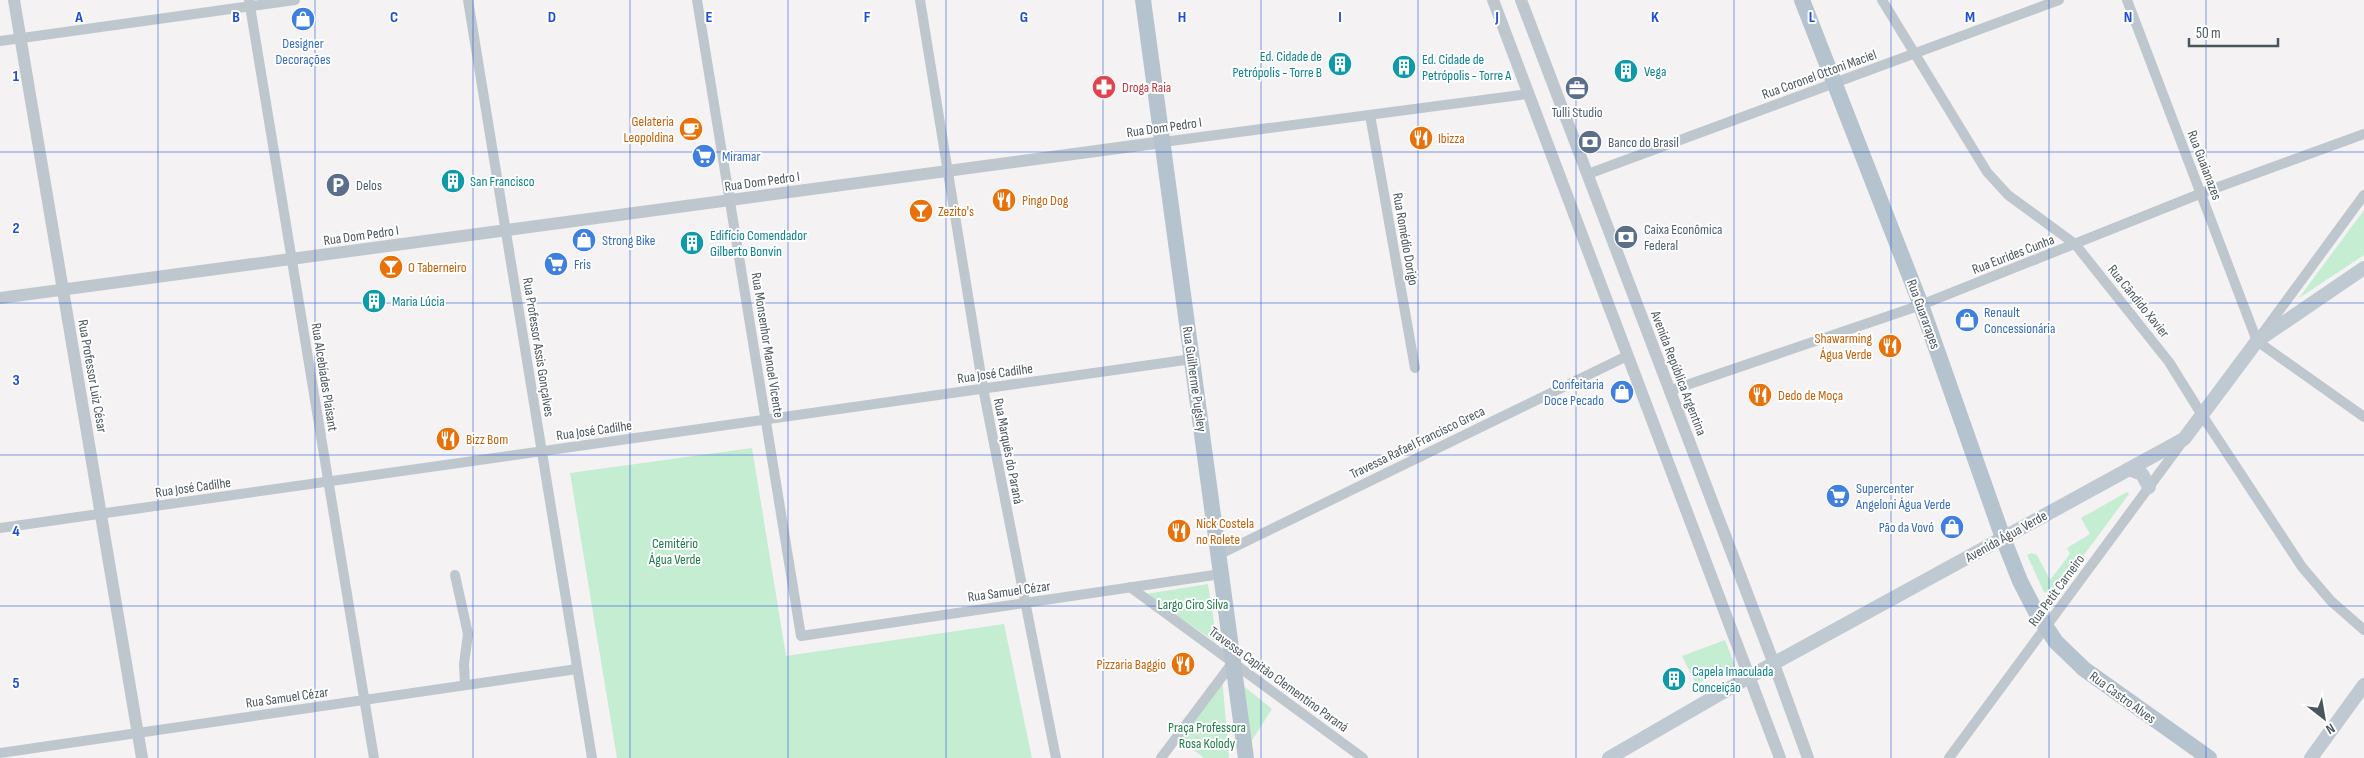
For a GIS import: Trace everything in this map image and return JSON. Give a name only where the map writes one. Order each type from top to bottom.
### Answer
[{"type":"main road","name":"Rua Guilherme Pugsley","points":[[1143,0],[1246,758]]},
{"type":"main road","name":"Rua Guararapes","points":[[1802,0],[1921,304],[2003,538],[2020,581],[2046,627]]},
{"type":"main road","name":"Avenida Água Verde","points":[[1609,758],[1749,677],[2184,439],[2256,341],[2364,268]]},
{"type":"main road","points":[[2129,469],[2142,474],[2149,487]]},
{"type":"main road","name":"Rua Castro Alves","points":[[2046,627],[2069,655],[2084,669],[2209,758]]},
{"type":"main road","points":[[2311,758],[2364,685]]},
{"type":"street","name":"Rua Professor Luiz César","points":[[14,0],[142,758]]},
{"type":"street","points":[[0,41],[249,3],[296,0]]},
{"type":"street","name":"Rua Professor Assis Gonçalves","points":[[468,0],[592,758]]},
{"type":"street","name":"Rua Monsenhor Manoel Vicente","points":[[697,0],[801,636]]},
{"type":"street","name":"Rua Marquês do Paraná","points":[[920,0],[983,388],[1056,758]]},
{"type":"street","points":[[1493,0],[1780,758]]},
{"type":"street","name":"Avenida República Argentina","points":[[1521,0],[1808,758]]},
{"type":"street","name":"Rua Cândido Xavier","points":[[1882,0],[1997,184],[2019,204],[2075,244],[2169,362],[2302,567],[2331,601],[2364,630]]},
{"type":"street","name":"Rua Coronel Ottoni Maciel","points":[[1588,174],[2059,0]]},
{"type":"street","name":"Rua Guaianazes","points":[[2126,0],[2202,193],[2256,341]]},
{"type":"street","name":"Rua Alcebíades Plaisant","points":[[249,3],[374,758]]},
{"type":"street","name":"Rua Dom Pedro I","points":[[0,298],[1528,94]]},
{"type":"street","name":"Rua Romédio Dorigo","points":[[1370,115],[1415,368]]},
{"type":"street","name":"Rua Eurides Cunha","points":[[1669,391],[1921,304],[2202,193],[2364,134]]},
{"type":"street","points":[[2364,195],[2256,341],[2364,417]]},
{"type":"street","name":"Travessa Rafael Francisco Greca","points":[[1218,555],[1628,356]]},
{"type":"street","name":"Rua José Cadilhe","points":[[0,528],[1192,358]]},
{"type":"street","name":"Rua Petit Carneiro","points":[[1949,758],[2184,439]]},
{"type":"street","name":"Rua Samuel Cézar","points":[[801,636],[1221,574]]},
{"type":"street","points":[[455,575],[468,634],[464,664],[464,685]]},
{"type":"street","name":"Travessa Capitão Clementino Paraná","points":[[1130,587],[1363,758]]},
{"type":"street","points":[[1161,758],[1233,662]]},
{"type":"street","name":"Rua Samuel Cézar","points":[[0,753],[577,669]]},
{"type":"green space","points":[[2364,210],[2364,255],[2299,298]]},
{"type":"green space","name":"Cemitério Água Verde","points":[[752,448],[786,656],[1004,624],[1032,758],[617,758],[570,473]]},
{"type":"green space","points":[[2127,492],[2129,494],[2055,594],[2044,592],[2027,555],[2031,553],[2037,555],[2050,580],[2070,554],[2067,548],[2090,534],[2081,518]]},
{"type":"green space","name":"Largo Ciro Silva","points":[[1208,584],[1217,643],[1146,594]]},
{"type":"green space","points":[[1725,640],[1735,666],[1696,684],[1682,656]]},
{"type":"green space","name":"Praça Professora Rosa Kolody","points":[[1222,677],[1229,758],[1204,758],[1179,739]]},
{"type":"green space","points":[[1241,684],[1272,709],[1249,745]]},
{"type":"place","name":"Designer Decorações","points":[[303,19]]},
{"type":"place","name":"Ed. Cidade de Petrópolis - Torre B","points":[[1340,64]]},
{"type":"place","name":"Ed. Cidade de Petrópolis - Torre A","points":[[1404,67]]},
{"type":"place","name":"Vega","points":[[1626,71]]},
{"type":"place","name":"Droga Raia","points":[[1104,87]]},
{"type":"place","name":"Tulli Studio","points":[[1577,88]]},
{"type":"place","name":"Gelateria Leopoldina","points":[[691,129]]},
{"type":"place","name":"Ibizza","points":[[1421,138]]},
{"type":"place","name":"Banco do Brasil","points":[[1590,142]]},
{"type":"place","name":"Miramar","points":[[704,156]]},
{"type":"place","name":"San Francisco","points":[[453,181]]},
{"type":"place","name":"Delos","points":[[338,185]]},
{"type":"place","name":"Pingo Dog","points":[[1004,200]]},
{"type":"place","name":"Zezito's","points":[[921,211]]},
{"type":"place","name":"Caixa Econômica Federal","points":[[1626,237]]},
{"type":"place","name":"Strong Bike","points":[[584,240]]},
{"type":"place","name":"Edifício Comendador Gilberto Bonvin","points":[[692,243]]},
{"type":"place","name":"Fris","points":[[556,264]]},
{"type":"place","name":"O Taberneiro","points":[[391,267]]},
{"type":"place","name":"Maria Lúcia","points":[[374,301]]},
{"type":"place","name":"Renault Concessionária","points":[[1967,320]]},
{"type":"place","name":"Shawarming Água Verde","points":[[1890,346]]},
{"type":"place","name":"Confeitaria Doce Pecado","points":[[1622,392]]},
{"type":"place","name":"Dedo de Moça","points":[[1760,395]]},
{"type":"place","name":"Bizz Bom","points":[[448,439]]},
{"type":"place","name":"Supercenter Angeloni Água Verde","points":[[1838,496]]},
{"type":"place","name":"Pão da Vovó","points":[[1952,527]]},
{"type":"place","name":"Nick Costela no Rolete","points":[[1179,531]]},
{"type":"place","name":"Pizzaria Baggio","points":[[1183,664]]},
{"type":"place","name":"Capela Imaculada Conceição","points":[[1674,679]]}]
